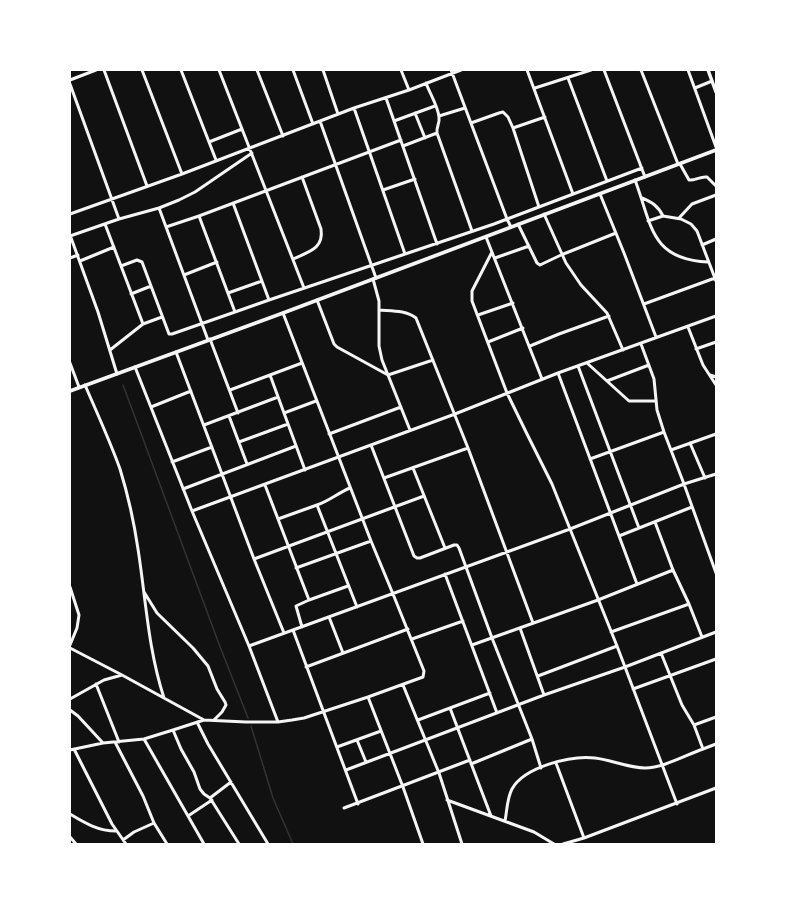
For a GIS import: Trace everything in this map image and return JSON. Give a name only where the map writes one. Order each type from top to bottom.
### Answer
[{"type":"street","points":[[70,80],[89,71],[96,70]]},
{"type":"street","points":[[104,70],[148,186]]},
{"type":"street","points":[[142,70],[182,174]]},
{"type":"street","points":[[182,70],[216,160]]},
{"type":"street","points":[[219,70],[304,288]]},
{"type":"street","points":[[257,70],[282,136]]},
{"type":"street","points":[[294,70],[313,124]]},
{"type":"street","points":[[323,70],[338,114]]},
{"type":"street","points":[[402,70],[409,90]]},
{"type":"street","points":[[70,214],[182,174],[354,108],[409,90],[452,72],[461,70]]},
{"type":"street","points":[[532,70],[527,71],[535,88],[573,194]]},
{"type":"street","points":[[535,88],[591,70]]},
{"type":"street","points":[[604,70],[645,177]]},
{"type":"street","points":[[641,70],[679,164],[689,180],[705,177],[710,179],[716,186]]},
{"type":"street","points":[[688,70],[716,147]]},
{"type":"street","points":[[708,70],[716,92]]},
{"type":"street","points":[[452,72],[511,227]]},
{"type":"street","points":[[568,78],[606,181]]},
{"type":"street","points":[[695,88],[712,81]]},
{"type":"street","points":[[426,83],[439,116],[439,123],[436,128],[436,133],[472,231]]},
{"type":"street","points":[[70,84],[119,219]]},
{"type":"street","points":[[386,98],[438,244]]},
{"type":"street","points":[[394,121],[435,106]]},
{"type":"street","points":[[354,108],[405,254]]},
{"type":"street","points":[[439,116],[465,108]]},
{"type":"street","points":[[471,123],[503,112],[508,117],[539,207]]},
{"type":"street","points":[[415,113],[425,138]]},
{"type":"street","points":[[512,128],[545,117]]},
{"type":"street","points":[[320,121],[371,265],[379,301],[379,346],[382,360],[410,430]]},
{"type":"street","points":[[209,142],[242,129]]},
{"type":"street","points":[[403,146],[436,133]]},
{"type":"street","points":[[166,227],[401,140]]},
{"type":"street","points":[[70,391],[375,279],[716,150]]},
{"type":"street","points":[[117,374],[78,255],[70,236],[179,200],[195,192],[252,153]]},
{"type":"street","points":[[121,266],[136,260],[142,262],[170,335],[371,265],[438,244],[642,168]]},
{"type":"street","points":[[293,259],[317,246],[321,242],[322,237],[321,230],[302,177]]},
{"type":"street","points":[[383,190],[415,179]]},
{"type":"street","points":[[635,180],[642,198],[648,221],[655,237],[661,244],[668,250],[689,260],[708,262]]},
{"type":"street","points":[[600,194],[656,337]]},
{"type":"street","points":[[679,218],[692,204],[716,195]]},
{"type":"street","points":[[642,198],[653,203],[661,211],[663,216]]},
{"type":"street","points":[[233,203],[269,300]]},
{"type":"street","points":[[158,208],[238,413]]},
{"type":"street","points":[[544,214],[561,255],[581,285],[609,316],[623,350]]},
{"type":"street","points":[[199,216],[235,312]]},
{"type":"street","points":[[644,304],[715,280],[695,228],[679,218],[663,216],[648,221]]},
{"type":"street","points":[[105,224],[143,324]]},
{"type":"street","points":[[518,224],[536,263],[540,265],[616,233]]},
{"type":"street","points":[[486,237],[542,379]]},
{"type":"street","points":[[702,245],[716,239]]},
{"type":"street","points":[[495,258],[529,246]]},
{"type":"street","points":[[80,261],[114,247]]},
{"type":"street","points":[[492,252],[472,291],[472,301],[507,393],[552,484],[570,528],[677,804]]},
{"type":"street","points":[[70,258],[78,255]]},
{"type":"street","points":[[184,275],[217,262]]},
{"type":"street","points":[[228,293],[262,281]]},
{"type":"street","points":[[131,294],[151,286]]},
{"type":"street","points":[[317,300],[334,344],[388,375],[433,360]]},
{"type":"street","points":[[478,315],[513,303]]},
{"type":"street","points":[[379,310],[404,312],[411,314],[416,318],[455,414],[533,623]]},
{"type":"street","points":[[126,844],[116,831],[72,750],[103,743],[144,739],[204,720],[278,722],[304,718],[403,685],[423,677],[424,675],[424,671],[412,639],[362,520],[282,313]]},
{"type":"street","points":[[530,346],[609,316]]},
{"type":"street","points":[[192,511],[455,414],[558,373],[716,316]]},
{"type":"street","points":[[110,350],[143,324],[162,317]]},
{"type":"street","points":[[688,327],[703,365],[716,384]]},
{"type":"street","points":[[488,342],[523,328]]},
{"type":"street","points":[[696,349],[716,342]]},
{"type":"street","points":[[641,344],[656,385],[656,401],[664,432],[716,572]]},
{"type":"street","points":[[176,352],[232,497],[254,559],[284,633]]},
{"type":"street","points":[[70,362],[79,388]]},
{"type":"street","points":[[230,390],[302,363]]},
{"type":"street","points":[[587,363],[629,400],[656,401]]},
{"type":"street","points":[[607,381],[649,365]]},
{"type":"street","points":[[578,366],[638,528]]},
{"type":"street","points":[[135,367],[183,489],[249,646],[278,722]]},
{"type":"street","points":[[558,373],[637,584]]},
{"type":"street","points":[[270,375],[305,470]]},
{"type":"street","points":[[710,375],[716,377]]},
{"type":"street","points":[[85,385],[111,446],[120,471],[130,509],[138,549],[142,590],[153,660],[164,698]]},
{"type":"street","points":[[151,407],[191,391]]},
{"type":"street","points":[[204,425],[278,397]]},
{"type":"street","points":[[284,413],[316,401]]},
{"type":"street","points":[[329,434],[401,407]]},
{"type":"street","points":[[229,416],[247,464]]},
{"type":"street","points":[[239,442],[288,424]]},
{"type":"street","points":[[590,459],[664,432]]},
{"type":"street","points":[[671,450],[716,434]]},
{"type":"street","points":[[690,443],[704,478]]},
{"type":"street","points":[[371,445],[414,556],[417,558],[454,544],[457,545],[467,567],[492,638],[519,705],[541,768]]},
{"type":"street","points":[[183,489],[296,446]]},
{"type":"street","points":[[172,462],[212,447]]},
{"type":"street","points":[[384,478],[468,448]]},
{"type":"street","points":[[413,468],[445,548]]},
{"type":"street","points":[[249,646],[467,567],[630,506],[684,484],[716,474]]},
{"type":"street","points":[[265,485],[309,600]]},
{"type":"street","points":[[278,519],[317,505],[350,488]]},
{"type":"street","points":[[254,559],[424,496]]},
{"type":"street","points":[[317,505],[357,607]]},
{"type":"street","points":[[619,536],[692,507]]},
{"type":"street","points":[[655,522],[673,570],[702,637]]},
{"type":"street","points":[[296,568],[371,541]]},
{"type":"street","points":[[472,645],[598,600],[673,570]]},
{"type":"street","points":[[445,574],[497,713]]},
{"type":"street","points":[[302,627],[296,606],[297,604],[348,586]]},
{"type":"street","points":[[70,587],[79,615],[70,645]]},
{"type":"street","points":[[142,590],[157,613],[193,648],[208,666],[217,689],[226,705],[222,712],[214,720]]},
{"type":"street","points":[[611,632],[689,604]]},
{"type":"street","points":[[329,617],[343,653]]},
{"type":"street","points":[[412,639],[462,621]]},
{"type":"street","points":[[520,628],[544,695]]},
{"type":"street","points":[[306,667],[408,629]]},
{"type":"street","points":[[293,630],[358,804]]},
{"type":"street","points":[[346,770],[716,632]]},
{"type":"street","points":[[538,676],[617,646]]},
{"type":"street","points":[[70,648],[204,720]]},
{"type":"street","points":[[661,653],[682,705],[694,725],[703,749]]},
{"type":"street","points":[[633,690],[716,658]]},
{"type":"street","points":[[70,700],[96,684],[122,675]]},
{"type":"street","points":[[96,684],[119,742]]},
{"type":"street","points":[[403,685],[426,739],[462,844]]},
{"type":"street","points":[[418,720],[490,693]]},
{"type":"street","points":[[368,697],[403,787],[423,844]]},
{"type":"street","points":[[450,708],[492,816]]},
{"type":"street","points":[[70,710],[85,723],[103,743]]},
{"type":"street","points":[[694,725],[716,717]]},
{"type":"street","points":[[197,722],[208,744],[268,844]]},
{"type":"street","points":[[173,730],[181,749],[194,772],[200,789],[211,799],[239,844]]},
{"type":"street","points":[[337,747],[381,731]]},
{"type":"street","points":[[144,739],[204,844]]},
{"type":"street","points":[[357,740],[366,762]]},
{"type":"street","points":[[344,808],[532,740]]},
{"type":"street","points":[[115,742],[143,796],[154,823],[167,844]]},
{"type":"street","points":[[505,821],[509,800],[515,784],[530,772],[556,763],[575,759],[593,758],[636,767],[652,768],[716,744]]},
{"type":"street","points":[[556,763],[584,838]]},
{"type":"street","points":[[188,816],[232,782]]},
{"type":"street","points":[[562,844],[584,838],[716,788]]},
{"type":"street","points":[[447,800],[542,836],[554,844]]},
{"type":"street","points":[[70,814],[92,827],[106,831],[116,831]]},
{"type":"street","points":[[123,840],[134,832],[154,823]]},
{"type":"street","points":[[70,837],[76,844]]},
{"type":"waterway","points":[[123,385],[248,718]]},
{"type":"waterway","points":[[251,726],[273,798],[293,844]]}]
